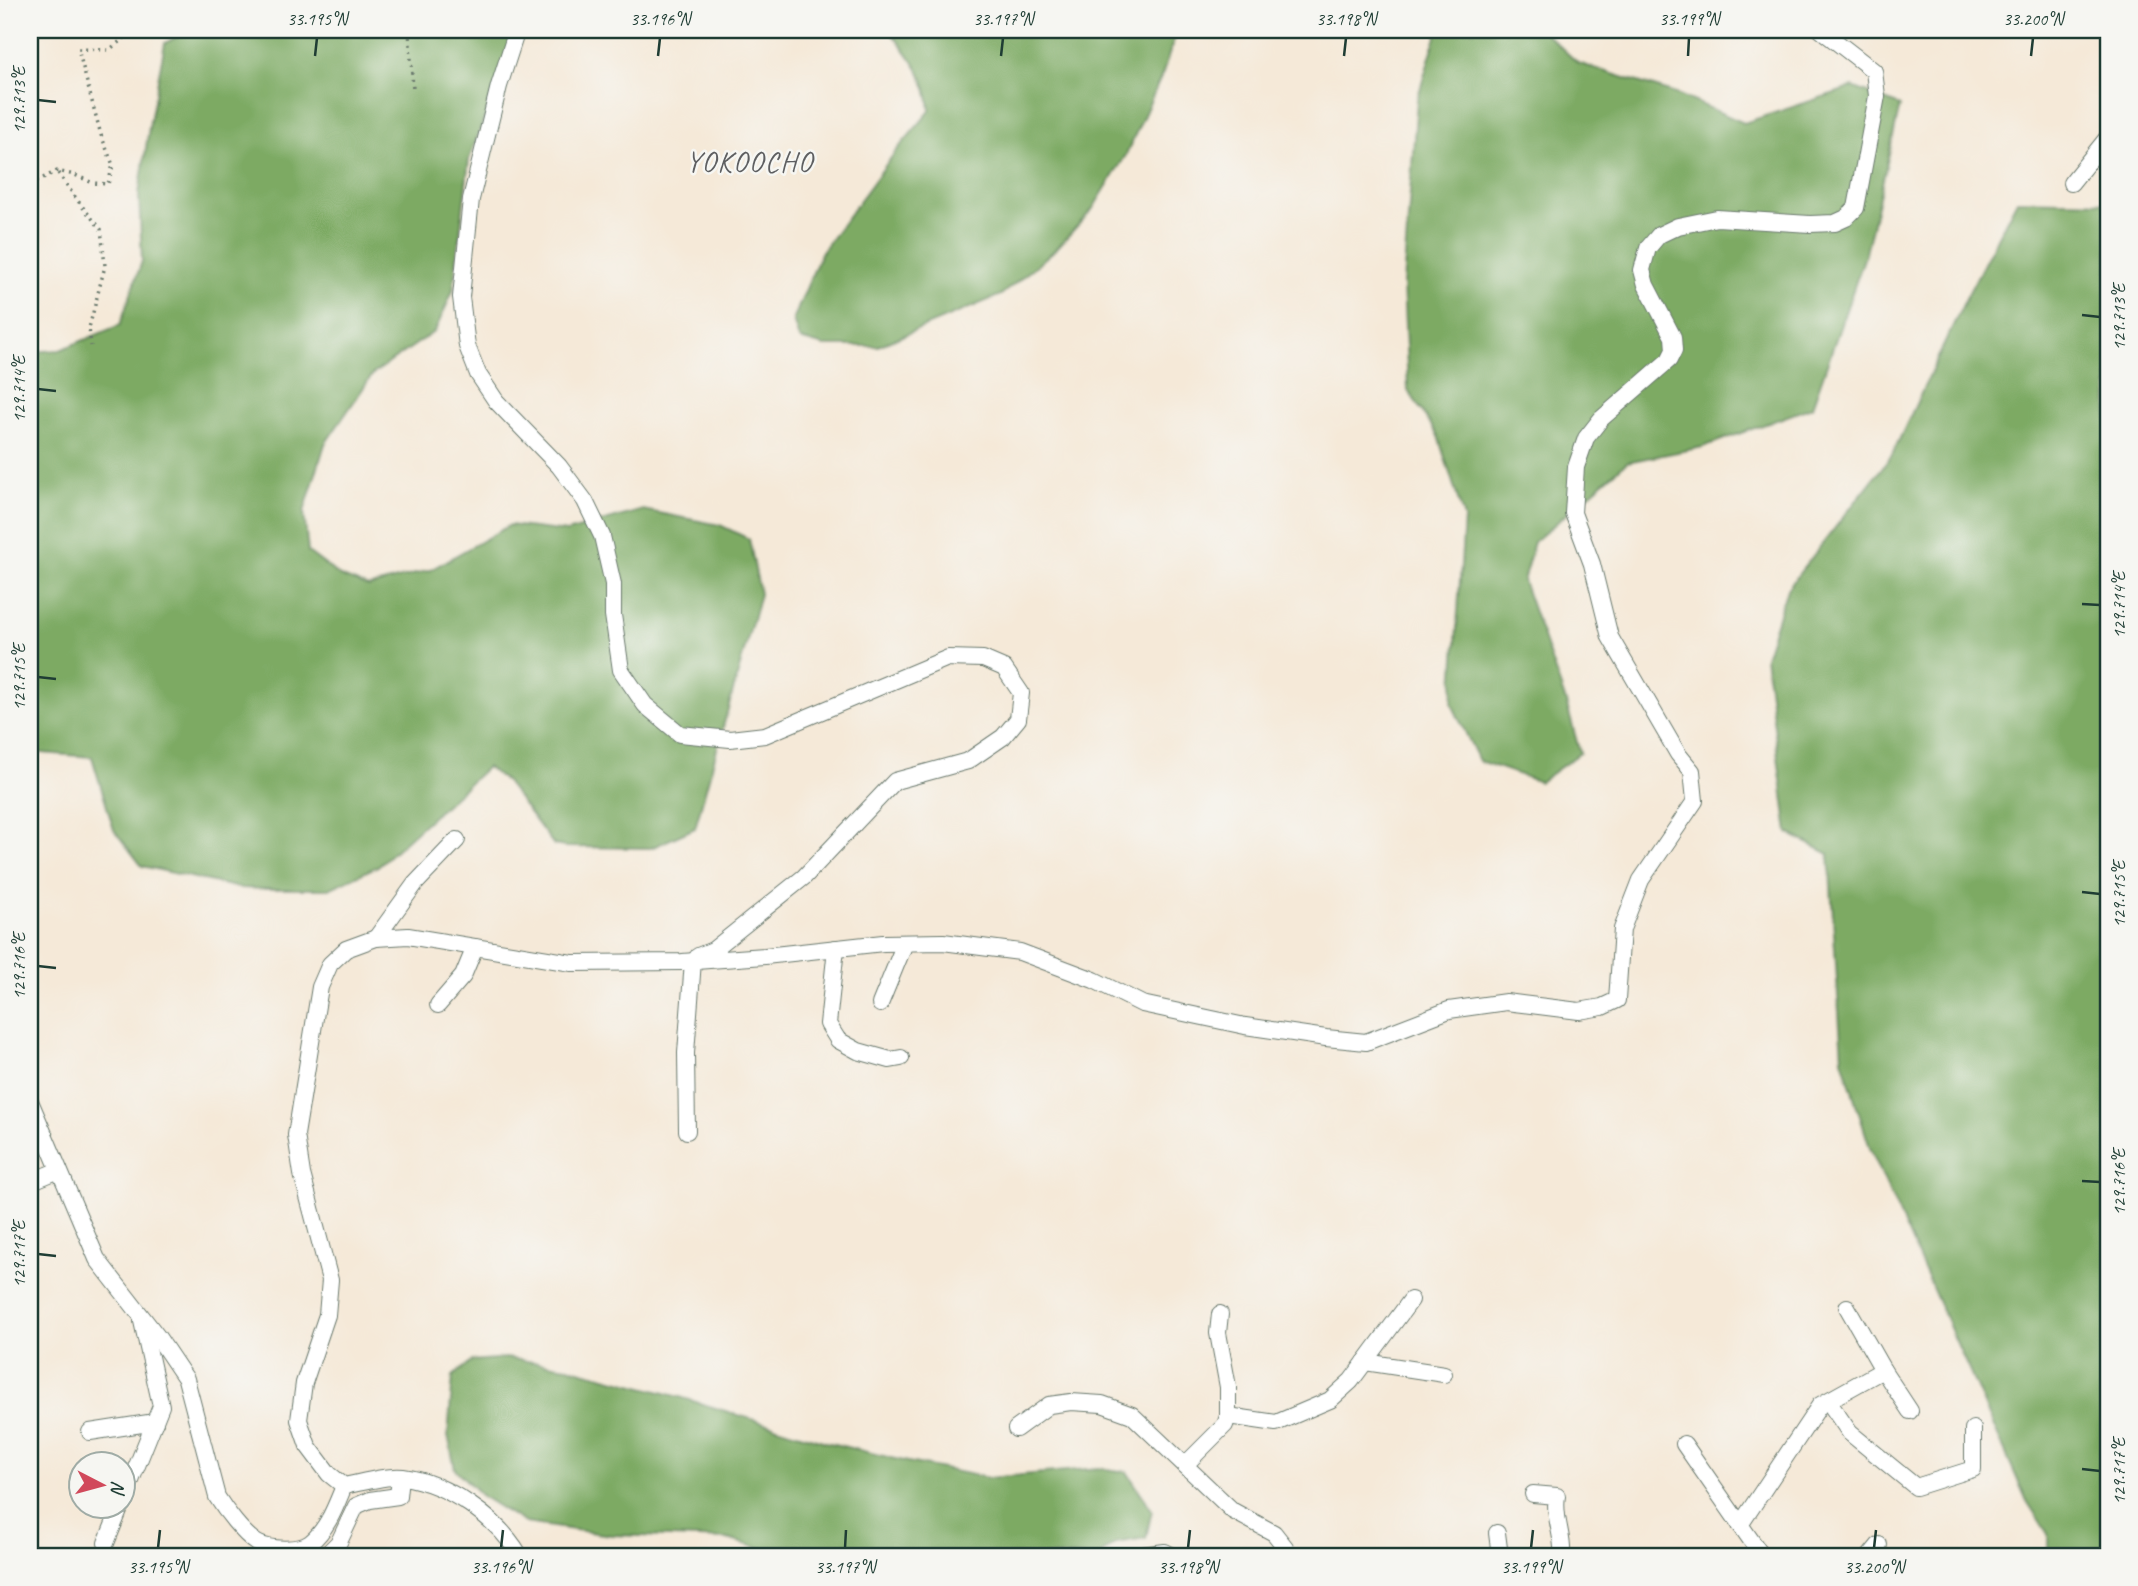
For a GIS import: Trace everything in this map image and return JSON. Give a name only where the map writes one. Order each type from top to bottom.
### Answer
[{"type":"street","points":[[517,30],[499,86],[471,200],[461,297],[467,346],[478,374],[496,401],[559,466],[585,501],[602,536],[613,584],[613,615],[621,670],[645,705],[680,734],[730,739],[765,735],[948,658],[983,659],[1004,668],[1021,693],[1018,719],[1003,737],[968,761],[895,781],[804,877],[713,950],[688,961]]},
{"type":"street","points":[[520,1556],[510,1539],[472,1506],[436,1485],[400,1477],[344,1486],[329,1474],[308,1446],[299,1420],[304,1383],[327,1315],[330,1280],[302,1174],[296,1135],[320,987],[330,964],[346,949],[376,938],[408,936],[572,963],[688,961],[943,942],[1020,952],[1094,980],[1142,1003],[1245,1026],[1366,1042],[1449,1010],[1506,1002],[1579,1011],[1602,1007],[1617,1000],[1622,929],[1641,880],[1695,801],[1692,771],[1678,754],[1610,637],[1592,564],[1573,513],[1576,467],[1586,438],[1601,419],[1669,360],[1674,350],[1674,337],[1646,285],[1642,270],[1648,248],[1660,236],[1678,226],[1717,218],[1835,223],[1846,218],[1856,208],[1877,96],[1874,71],[1821,30]]},
{"type":"street","points":[[2071,183],[2108,137]]},
{"type":"street","points":[[376,938],[415,884],[457,840]]},
{"type":"street","points":[[880,1004],[905,943]]},
{"type":"street","points":[[438,1005],[463,975],[475,947]]},
{"type":"street","points":[[836,948],[828,1024],[838,1040],[858,1051],[890,1060],[901,1058]]},
{"type":"street","points":[[687,1131],[688,961]]},
{"type":"street","points":[[30,1101],[97,1259],[186,1379],[217,1497],[226,1512],[258,1543],[289,1550],[309,1544],[329,1520],[344,1486]]},
{"type":"street","points":[[30,1182],[59,1170]]},
{"type":"street","points":[[1228,1416],[1276,1423],[1330,1400],[1351,1381],[1411,1300]]},
{"type":"street","points":[[1847,1307],[1910,1411]]},
{"type":"street","points":[[1185,1465],[1225,1425],[1228,1416],[1228,1387],[1218,1333],[1220,1314]]},
{"type":"street","points":[[136,1469],[160,1406],[141,1315]]},
{"type":"street","points":[[1365,1362],[1444,1374]]},
{"type":"street","points":[[1740,1525],[1820,1405],[1883,1370]]},
{"type":"street","points":[[1828,1401],[1850,1433],[1916,1487],[1973,1469],[1973,1429]]},
{"type":"street","points":[[1016,1429],[1049,1405],[1071,1402],[1102,1404],[1132,1415],[1233,1511],[1274,1533],[1290,1556]]},
{"type":"street","points":[[90,1432],[155,1422]]},
{"type":"street","points":[[1684,1444],[1762,1556]]},
{"type":"street","points":[[325,1556],[339,1542],[356,1506],[370,1500],[398,1496],[400,1477]]},
{"type":"street","points":[[1533,1494],[1557,1496],[1555,1507],[1563,1548],[1562,1556]]},
{"type":"street","points":[[106,1543],[115,1520]]},
{"type":"street","points":[[1497,1533],[1500,1556]]},
{"type":"street","points":[[1134,1556],[1165,1552],[1173,1556]]},
{"type":"path","points":[[30,181],[34,182],[57,171],[75,174],[93,183],[108,184],[113,165],[101,135],[78,49],[109,50],[134,30]]},
{"type":"path","points":[[409,30],[412,89]]},
{"type":"path","points":[[57,171],[101,229],[105,267],[89,328],[91,346]]},
{"type":"green space","points":[[190,30],[516,30],[469,160],[453,291],[435,331],[373,374],[325,444],[304,512],[308,552],[340,576],[368,587],[430,570],[510,525],[567,532],[643,510],[720,525],[749,539],[760,594],[695,828],[651,848],[554,845],[506,782],[487,767],[378,866],[329,889],[239,888],[142,866],[114,830],[92,757],[30,752],[30,352],[60,350],[120,325],[142,261],[139,194],[165,43]]},
{"type":"green space","points":[[889,30],[1177,30],[1163,73],[1126,155],[1092,210],[1056,249],[1001,295],[878,346],[824,346],[799,339],[793,320],[821,253],[896,151],[930,111],[922,77]]},
{"type":"green space","points":[[1438,30],[1542,30],[1578,63],[1679,95],[1744,123],[1853,87],[1900,106],[1866,253],[1812,407],[1703,447],[1627,462],[1534,542],[1523,581],[1566,702],[1580,753],[1540,782],[1479,761],[1452,704],[1464,518],[1438,436],[1408,390],[1403,284],[1417,100]]},
{"type":"green space","points":[[2017,200],[2108,202],[2108,1556],[2048,1556],[2048,1534],[2027,1501],[1870,1148],[1842,1059],[1829,854],[1788,833],[1765,657],[1787,589],[1892,455],[1966,298]]},
{"type":"green space","points":[[506,1358],[568,1367],[680,1397],[826,1442],[988,1478],[1099,1468],[1127,1472],[1152,1510],[1146,1538],[1116,1543],[1099,1556],[789,1556],[727,1539],[611,1535],[525,1523],[483,1497],[455,1469],[448,1435],[453,1376],[472,1361]]},
{"type":"district","name":"YOKOOCHO","points":[[750,161]]}]
